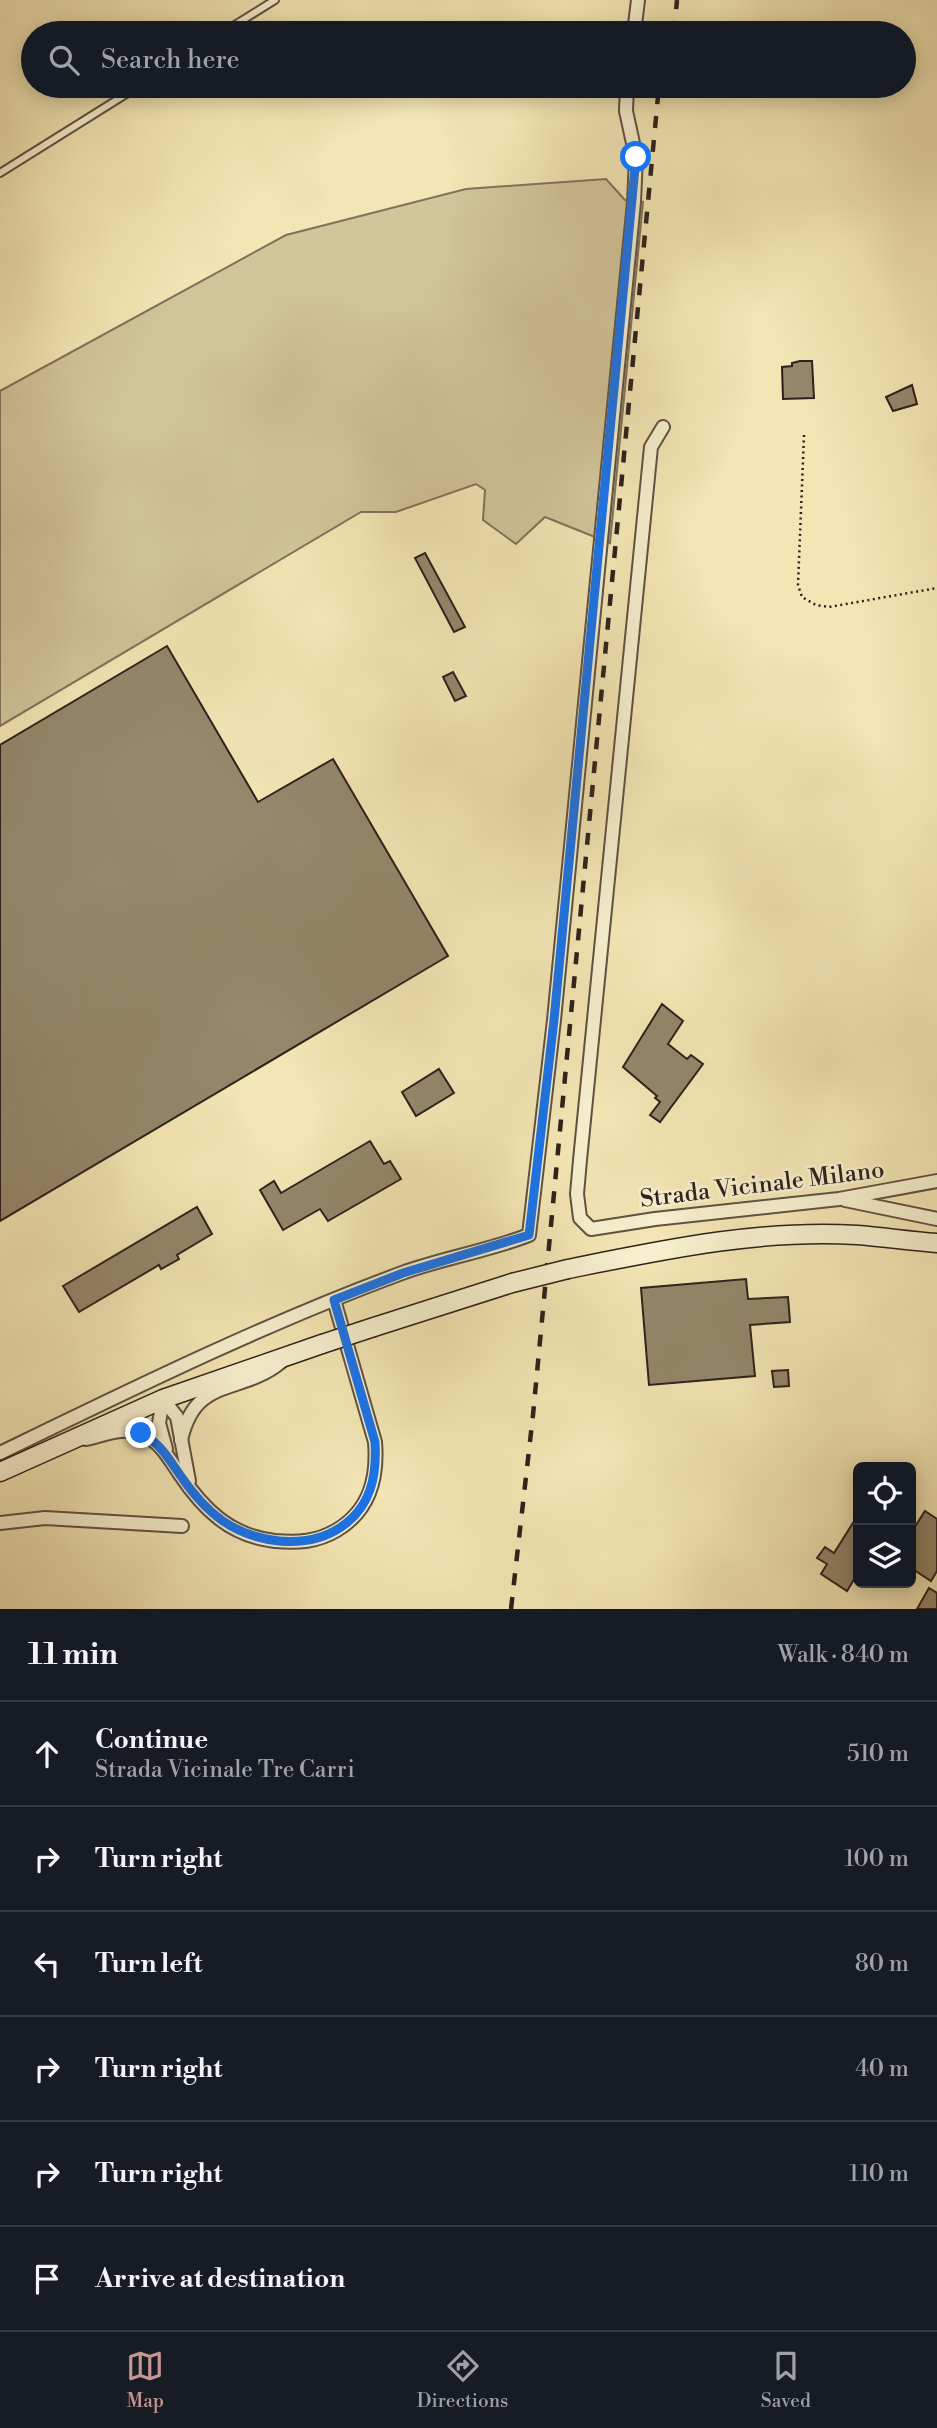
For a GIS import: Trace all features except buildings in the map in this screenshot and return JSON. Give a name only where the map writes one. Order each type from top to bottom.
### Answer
[{"type":"main road","points":[[856,1235],[877,1230],[937,1232]]},
{"type":"main road","points":[[0,1472],[163,1399],[374,1327],[512,1283],[568,1269],[710,1244],[771,1237],[856,1235],[937,1243]]},
{"type":"street","points":[[635,21],[638,0]]},
{"type":"street","points":[[0,1453],[181,1365],[334,1300],[403,1273],[529,1235],[634,202],[636,157],[626,111],[627,98]]},
{"type":"street","name":"Strada Vicinale Milano","points":[[663,427],[651,447],[577,1194],[580,1218],[592,1229],[655,1219],[839,1199],[937,1181]]},
{"type":"street","points":[[839,1199],[937,1219]]},
{"type":"street","points":[[55,1446],[130,1430],[150,1438],[217,1519],[239,1532],[284,1541],[317,1540],[343,1526],[364,1503],[376,1477],[375,1442],[334,1300]]},
{"type":"street","points":[[181,1440],[188,1415],[201,1399],[269,1372],[290,1355]]},
{"type":"street","points":[[163,1399],[177,1417],[184,1465],[194,1494]]},
{"type":"street","points":[[163,1399],[159,1423],[171,1461]]},
{"type":"street","points":[[0,1523],[45,1518],[183,1526]]},
{"type":"lane","points":[[241,21],[275,0]]},
{"type":"lane","points":[[0,173],[120,98]]},
{"type":"path","points":[[804,435],[798,585],[802,597],[816,605],[829,607],[937,588]]},
{"type":"shaded area","points":[[606,179],[625,200],[643,202],[610,543],[545,517],[516,544],[483,520],[485,490],[476,484],[396,512],[361,512],[0,726],[0,391],[286,235],[466,189]]},
{"type":"railway","points":[[675,21],[677,0]]},
{"type":"railway","points":[[511,1609],[533,1415],[658,98]]},
{"type":"route","points":[[141,1433],[166,1452],[204,1508],[217,1519],[239,1532],[269,1540],[317,1540],[343,1526],[354,1516],[372,1490],[376,1477],[375,1442],[334,1300],[430,1264],[529,1235],[554,1020],[634,202],[636,157]]}]
